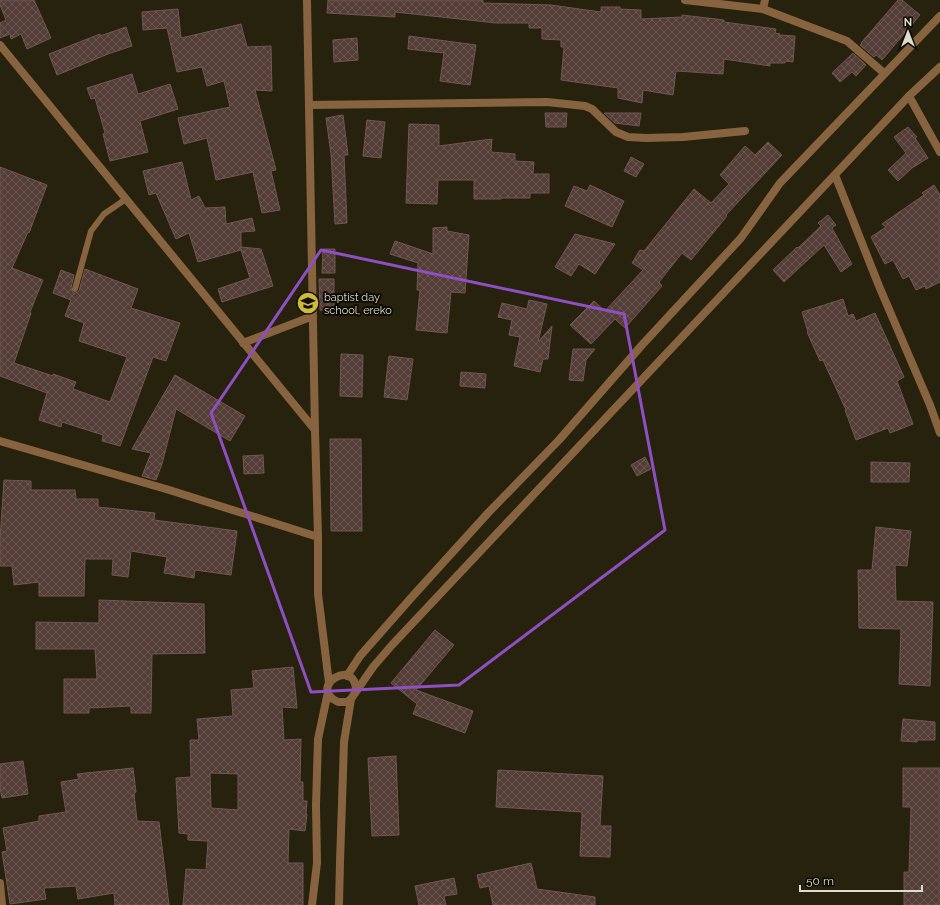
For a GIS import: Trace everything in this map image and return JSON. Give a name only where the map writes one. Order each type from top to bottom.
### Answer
[{"type":"street","points":[[307,0],[318,594],[329,683],[318,739],[316,805],[317,863],[312,905]]},
{"type":"street","points":[[685,0],[763,9],[847,41],[884,73]]},
{"type":"street","points":[[763,9],[765,0]]},
{"type":"street","points":[[347,676],[360,656],[411,598],[488,513],[560,440],[642,345],[741,238],[780,182],[940,16]]},
{"type":"street","points":[[0,45],[4,56],[126,199],[315,430]]},
{"type":"street","points":[[339,905],[344,742],[351,699],[356,691],[392,645],[834,175],[909,96],[940,67]]},
{"type":"street","points":[[909,96],[940,152]]},
{"type":"street","points":[[309,105],[547,102],[585,106],[592,110],[616,132],[628,137],[683,137],[745,131]]},
{"type":"street","points":[[834,175],[879,286],[930,405],[940,433]]},
{"type":"street","points":[[243,343],[313,316]]},
{"type":"street","points":[[0,440],[166,489],[318,537]]},
{"type":"street","points":[[329,683],[335,677],[340,675],[347,676],[354,682],[356,691]]},
{"type":"street","points":[[328,692],[333,700],[338,702],[347,702],[351,699]]},
{"type":"street","points":[[0,883],[2,905]]},
{"type":"lane","points":[[75,289],[91,231],[104,214],[126,199]]},
{"type":"highlighted area","points":[[321,250],[624,314],[665,530],[459,685],[311,692],[211,413]]},
{"type":"building","points":[[0,0],[34,0],[51,38],[27,49],[21,34],[11,39],[10,34],[0,38],[0,23],[6,20],[0,5]]},
{"type":"building","points":[[328,0],[483,0],[483,3],[551,5],[601,12],[601,7],[620,7],[620,9],[641,10],[641,19],[682,17],[682,15],[724,20],[724,22],[776,29],[775,33],[780,34],[779,35],[795,36],[793,62],[785,61],[785,63],[770,63],[770,66],[724,59],[723,74],[676,71],[673,95],[643,90],[642,103],[618,98],[618,88],[561,80],[564,47],[561,47],[561,40],[542,39],[542,28],[529,28],[529,23],[496,23],[395,12],[395,17],[327,13]]},
{"type":"building","points":[[898,0],[902,0],[920,15],[882,60],[876,55],[874,57],[860,45]]},
{"type":"building","points":[[178,9],[181,38],[241,24],[247,47],[271,46],[272,91],[255,90],[276,170],[271,171],[280,210],[262,213],[253,172],[216,180],[207,138],[184,144],[178,118],[230,107],[224,81],[207,86],[202,67],[177,72],[167,28],[143,30],[142,12]]},
{"type":"building","points":[[126,27],[132,46],[57,75],[49,54],[100,34],[100,36]]},
{"type":"building","points":[[409,36],[476,45],[470,85],[440,81],[444,53],[408,49]]},
{"type":"building","points":[[357,38],[358,60],[334,62],[333,40]]},
{"type":"building","points":[[853,53],[866,65],[856,76],[852,72],[840,82],[832,73]]},
{"type":"building","points":[[132,74],[138,94],[170,84],[178,109],[140,121],[148,152],[110,161],[103,134],[105,133],[95,98],[91,99],[87,88]]},
{"type":"building","points":[[545,113],[567,113],[566,127],[546,127]]},
{"type":"building","points":[[604,113],[641,113],[639,126],[615,123]]},
{"type":"building","points":[[343,115],[348,155],[344,155],[347,223],[335,224],[331,154],[326,118]]},
{"type":"building","points":[[367,120],[385,122],[381,158],[363,156]]},
{"type":"building","points":[[409,124],[439,125],[439,146],[492,139],[491,152],[515,154],[515,161],[534,162],[533,174],[549,174],[549,193],[530,193],[530,198],[474,199],[474,180],[438,180],[437,204],[406,203]]},
{"type":"building","points":[[908,127],[917,137],[915,138],[928,158],[912,168],[898,181],[888,170],[906,153],[894,137]]},
{"type":"building","points":[[768,142],[782,155],[726,215],[727,216],[691,260],[682,253],[659,282],[662,286],[625,328],[615,319],[591,344],[570,325],[594,301],[605,311],[643,270],[632,263],[640,250],[644,251],[694,189],[711,203],[729,184],[720,175],[745,146],[755,155]]},
{"type":"building","points":[[631,157],[644,164],[636,177],[624,171]]},
{"type":"building","points":[[182,162],[191,200],[199,196],[205,208],[225,207],[226,224],[252,218],[255,231],[241,232],[241,247],[261,249],[273,286],[222,302],[218,289],[250,278],[241,250],[198,262],[189,233],[176,239],[156,193],[149,195],[143,171]]},
{"type":"building","points":[[0,167],[47,185],[29,233],[28,232],[12,268],[43,280],[30,312],[31,313],[14,363],[76,382],[73,389],[110,402],[127,357],[79,341],[84,323],[65,316],[71,300],[53,293],[61,270],[74,275],[71,288],[73,293],[79,291],[85,269],[138,289],[131,308],[180,323],[166,361],[153,357],[120,446],[102,441],[103,435],[62,422],[61,427],[39,420],[47,393],[0,376]]},
{"type":"building","points":[[590,185],[624,201],[612,227],[565,206],[574,186],[587,191]]},
{"type":"building","points":[[934,185],[940,195],[940,282],[926,289],[925,286],[916,290],[909,276],[903,279],[893,260],[885,264],[871,237],[886,227],[882,224],[924,195],[922,193]]},
{"type":"building","points":[[828,215],[836,225],[832,228],[852,264],[841,272],[824,245],[784,282],[773,270],[821,226],[818,223]]},
{"type":"building","points":[[447,227],[447,231],[469,235],[465,293],[451,292],[447,333],[416,330],[420,290],[417,290],[418,263],[390,254],[395,241],[433,254],[433,228]]},
{"type":"building","points":[[575,234],[615,244],[595,274],[579,264],[571,276],[555,267]]},
{"type":"building","points":[[323,249],[335,249],[335,273],[322,273]]},
{"type":"building","points":[[319,279],[334,279],[334,310],[320,310]]},
{"type":"building","points":[[843,299],[848,316],[853,314],[856,321],[875,313],[904,377],[897,381],[913,424],[890,433],[888,428],[856,440],[846,410],[823,360],[820,361],[807,332],[802,312]]},
{"type":"building","points":[[529,300],[547,304],[538,342],[552,326],[548,359],[543,359],[540,372],[514,366],[520,337],[509,335],[512,320],[498,317],[502,303],[527,309]]},
{"type":"building","points":[[573,349],[595,349],[586,360],[583,381],[569,380]]},
{"type":"building","points":[[341,354],[363,355],[362,397],[340,396]]},
{"type":"building","points":[[389,356],[413,359],[407,400],[384,397]]},
{"type":"building","points":[[461,372],[486,374],[485,388],[460,386]]},
{"type":"building","points":[[175,375],[245,416],[230,441],[176,409],[162,464],[156,480],[142,476],[151,453],[132,449]]},
{"type":"building","points":[[330,439],[361,439],[362,531],[331,531]]},
{"type":"building","points":[[263,455],[264,473],[244,474],[243,456]]},
{"type":"building","points":[[645,457],[651,469],[637,476],[631,465]]},
{"type":"building","points":[[871,462],[910,463],[909,482],[871,482]]},
{"type":"building","points":[[4,480],[31,481],[31,490],[75,490],[76,499],[98,499],[98,507],[155,513],[154,520],[237,531],[231,575],[195,570],[194,578],[164,573],[167,557],[131,551],[128,577],[112,575],[113,559],[85,559],[84,596],[39,596],[39,582],[14,585],[12,566],[0,566],[0,539]]},
{"type":"building","points":[[876,527],[911,531],[907,566],[895,565],[896,601],[933,602],[930,686],[899,684],[901,629],[859,628],[858,570],[872,570]]},
{"type":"building","points":[[99,600],[204,604],[205,653],[152,654],[151,713],[131,713],[131,706],[89,708],[89,713],[64,713],[64,679],[97,679],[95,649],[36,649],[36,622],[99,623]]},
{"type":"building","points":[[435,630],[454,645],[416,690],[473,711],[465,733],[413,714],[417,704],[391,683]]},
{"type":"building","points":[[293,667],[297,708],[282,707],[284,740],[301,739],[300,782],[303,782],[303,801],[307,801],[307,814],[305,831],[289,829],[288,863],[303,863],[303,905],[183,905],[186,869],[206,870],[208,841],[188,840],[188,834],[179,833],[176,778],[191,777],[190,740],[199,740],[197,719],[233,716],[231,690],[254,688],[252,671]],"holes":[[[210,773],[238,774],[238,810],[211,808]]]},
{"type":"building","points":[[903,719],[935,722],[935,740],[917,740],[917,742],[901,741]]},
{"type":"building","points":[[396,756],[399,835],[372,836],[368,758]]},
{"type":"building","points":[[23,761],[28,794],[2,798],[0,788],[0,764]]},
{"type":"building","points":[[133,768],[137,821],[159,822],[169,905],[115,905],[114,893],[78,899],[76,886],[44,888],[46,899],[10,904],[2,852],[7,851],[3,828],[39,821],[39,816],[66,812],[61,782],[79,779],[77,774]]},
{"type":"building","points":[[903,768],[940,768],[940,905],[904,905],[904,872],[909,872],[911,807],[903,807]]},
{"type":"building","points":[[498,770],[603,776],[600,826],[611,826],[610,857],[580,856],[582,812],[496,807]]},
{"type":"building","points":[[531,863],[537,889],[595,897],[595,905],[493,905],[489,886],[480,888],[477,875]]},
{"type":"building","points":[[454,878],[457,894],[444,896],[446,905],[419,905],[415,886]]},
{"type":"place","name":"baptist day school, ereko","points":[[308,303]]}]
